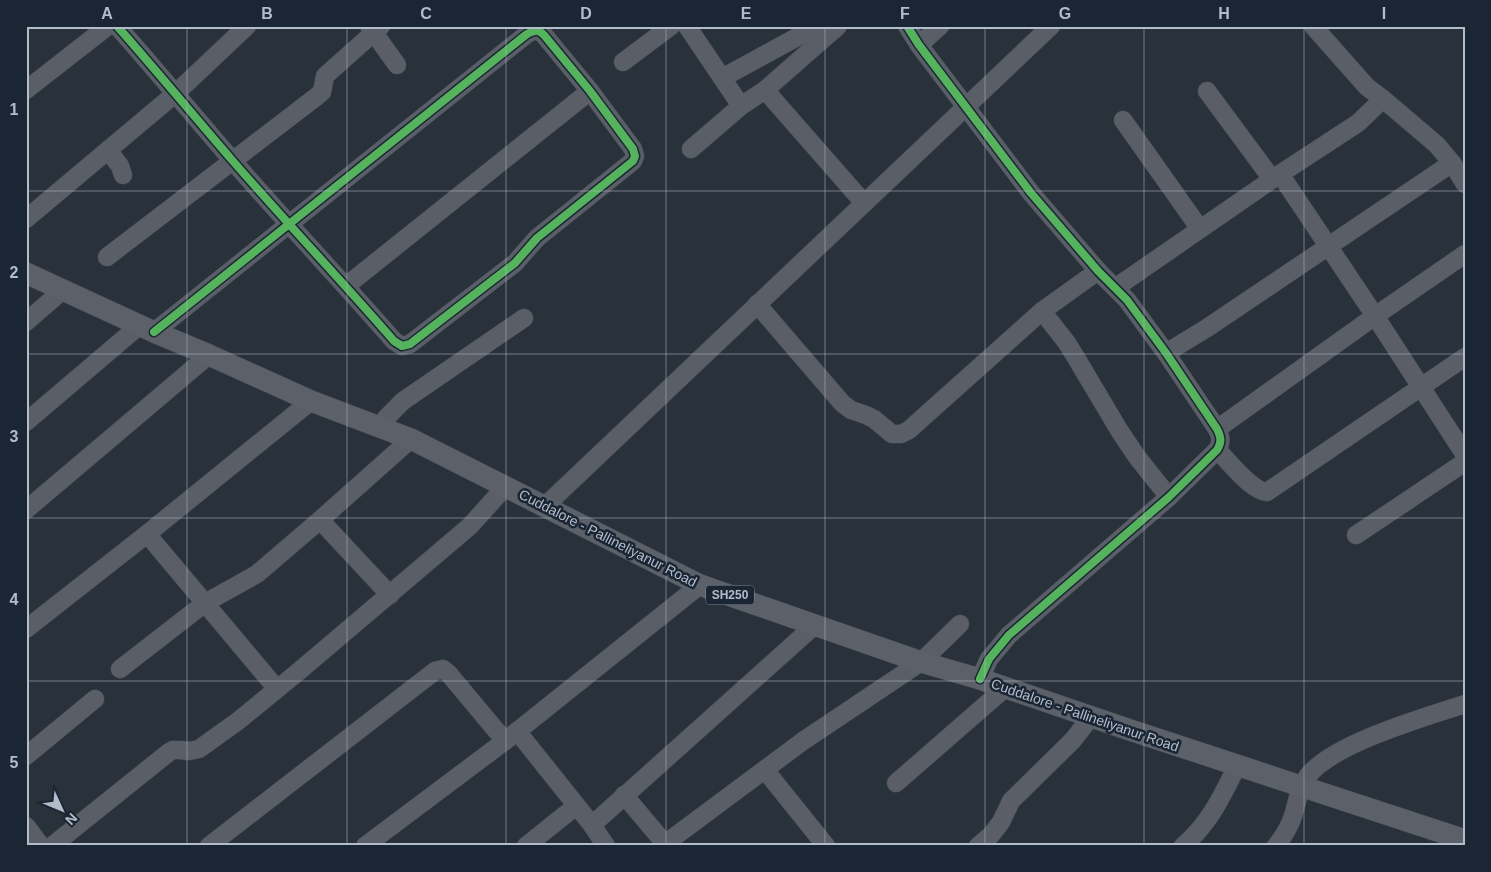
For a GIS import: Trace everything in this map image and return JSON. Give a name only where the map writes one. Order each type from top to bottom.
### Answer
[{"type":"main road","name":"Cuddalore - Pallineliyanur Road","points":[[26,273],[311,401],[411,439],[700,585],[921,662],[1465,840]]},
{"type":"street","points":[[26,90],[108,26]]},
{"type":"street","points":[[26,422],[147,328],[290,223],[534,30],[540,30],[590,91],[633,149],[635,156],[633,161],[537,238],[515,263],[410,344],[402,346],[394,341],[290,223],[232,160],[117,26]]},
{"type":"street","points":[[26,219],[176,93],[248,26]]},
{"type":"street","points":[[623,62],[670,26]]},
{"type":"street","points":[[687,26],[741,106]]},
{"type":"street","points":[[907,26],[919,45],[1020,179],[1098,271],[1127,300],[1166,353],[1217,429],[1220,437],[1220,444],[1217,450],[1169,497],[1009,635],[989,658],[980,680]]},
{"type":"street","points":[[919,45],[940,26]]},
{"type":"street","points":[[544,507],[1051,26]]},
{"type":"street","points":[[1313,26],[1367,87],[1437,145],[1452,163],[1465,184]]},
{"type":"street","points":[[722,78],[810,30],[823,27],[836,28]]},
{"type":"street","points":[[691,149],[741,106],[765,90],[836,28]]},
{"type":"street","points":[[107,256],[322,92],[325,76],[375,29],[397,65]]},
{"type":"street","points":[[765,90],[864,203]]},
{"type":"street","points":[[346,286],[590,91]]},
{"type":"street","points":[[1207,91],[1328,246],[1465,455]]},
{"type":"street","points":[[1115,288],[1358,123],[1383,99]]},
{"type":"street","points":[[1123,120],[1200,229]]},
{"type":"street","points":[[108,150],[120,166],[123,175]]},
{"type":"street","points":[[1166,353],[1207,328],[1452,163]]},
{"type":"street","points":[[1217,429],[1465,254]]},
{"type":"street","points":[[757,304],[842,403],[850,410],[866,415],[892,434],[900,434],[909,430],[1042,311],[1098,271]]},
{"type":"street","points":[[26,322],[63,290]]},
{"type":"street","points":[[1042,311],[1078,360],[1137,457],[1169,497]]},
{"type":"street","points":[[382,428],[386,418],[403,401],[524,318]]},
{"type":"street","points":[[26,510],[209,355]]},
{"type":"street","points":[[1217,450],[1254,487],[1261,492],[1268,492],[1465,357]]},
{"type":"street","points":[[26,629],[311,401]]},
{"type":"street","points":[[120,669],[205,603],[257,574],[411,439]]},
{"type":"street","points":[[1356,535],[1465,462]]},
{"type":"street","points":[[52,846],[168,753],[173,750],[189,751],[199,749],[224,732],[390,595],[470,526],[504,487]]},
{"type":"street","points":[[320,520],[390,595]]},
{"type":"street","points":[[147,534],[277,689]]},
{"type":"street","points":[[365,846],[511,736],[700,585]]},
{"type":"street","points":[[624,796],[667,844],[803,741],[921,662],[960,624]]},
{"type":"street","points":[[592,825],[815,625]]},
{"type":"street","points":[[209,846],[435,671],[443,668],[511,736],[576,806],[606,846]]},
{"type":"street","points":[[896,783],[1005,688]]},
{"type":"street","points":[[26,756],[95,699]]},
{"type":"street","points":[[1276,846],[1286,833],[1302,786],[1312,771],[1326,760],[1351,746],[1389,730],[1465,704]]},
{"type":"street","points":[[982,845],[1000,822],[1011,801],[1073,740],[1091,717]]},
{"type":"street","points":[[1182,846],[1199,831],[1216,808],[1238,766]]},
{"type":"street","points":[[765,770],[826,846]]},
{"type":"street","points":[[526,846],[576,806]]},
{"type":"street","points":[[26,826],[41,846]]},
{"type":"cycle path","points":[[117,26],[252,183],[272,205],[293,228],[394,341],[402,346],[410,344],[515,263],[537,238],[633,161],[635,156],[633,149],[590,91],[544,35],[538,31],[532,32],[527,34],[154,332]]},
{"type":"cycle path","points":[[907,26],[919,45],[1031,193],[1098,271],[1127,300],[1166,353],[1217,429],[1220,440],[1217,450],[1169,497],[1009,635],[989,659],[980,679]]}]
